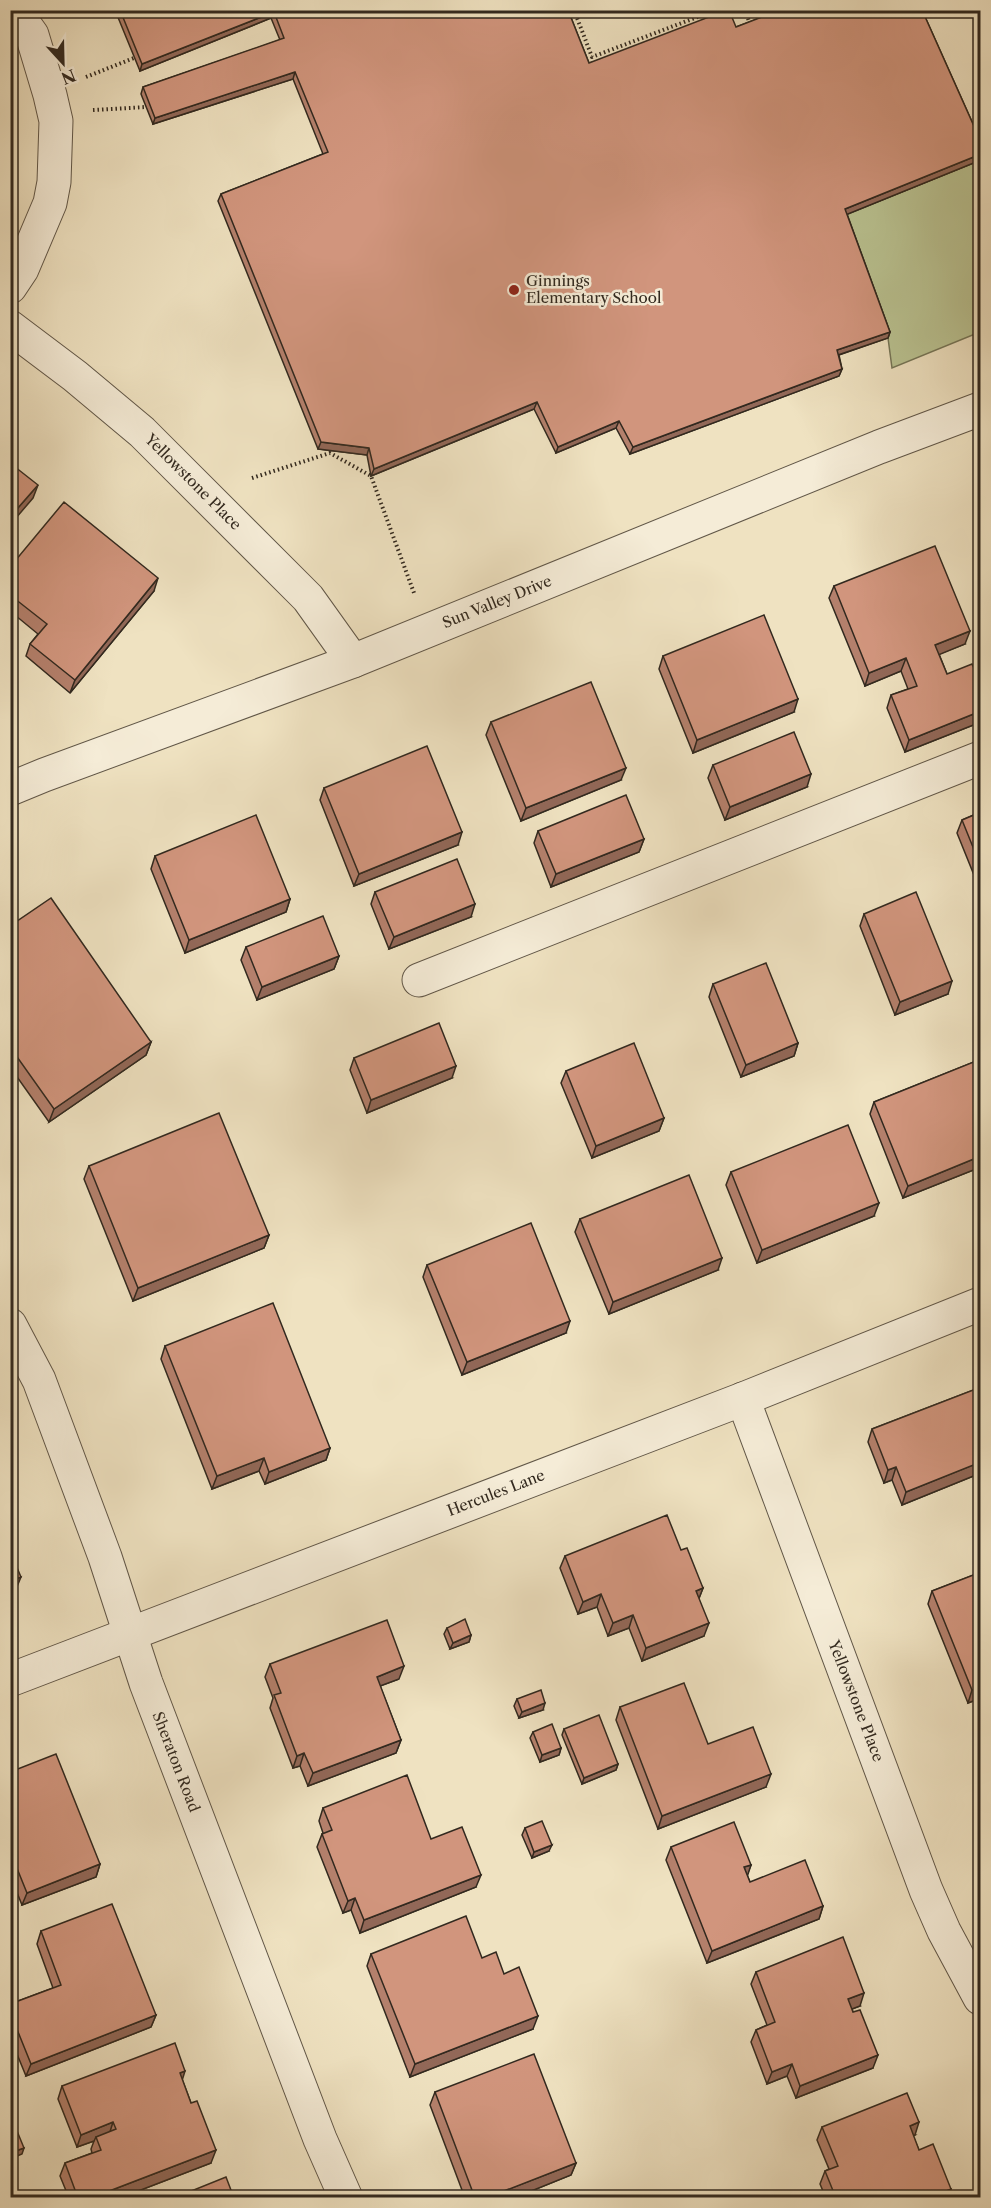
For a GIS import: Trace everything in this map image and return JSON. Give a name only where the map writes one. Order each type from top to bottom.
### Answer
[{"type":"street","points":[[10,287],[22,269],[50,203],[54,182],[56,121],[51,95],[32,35],[14,10]]},
{"type":"street","name":"Yellowstone Place","points":[[10,327],[75,376],[142,432],[308,598],[353,661]]},
{"type":"street","name":"Sun Valley Drive","points":[[10,789],[353,661],[879,447],[981,409]]},
{"type":"street","points":[[419,980],[981,758]]},
{"type":"street","name":"Hercules Lane","points":[[10,1680],[743,1399],[981,1304]]},
{"type":"street","name":"Sheraton Road","points":[[10,1325],[43,1391],[105,1557],[129,1635],[320,2139],[346,2198]]},
{"type":"street","name":"Yellowstone Place","points":[[743,1399],[927,1890],[944,1931],[981,1998]]},
{"type":"path","points":[[574,10],[592,57],[716,10]]},
{"type":"path","points":[[745,10],[751,27]]},
{"type":"path","points":[[80,79],[134,58]]},
{"type":"path","points":[[86,111],[146,107]]},
{"type":"path","points":[[252,478],[330,453],[371,476],[414,594]]},
{"type":"green space","points":[[980,160],[980,332],[892,368],[888,338],[843,216]]},
{"type":"building","name":"Ginnings Elementary School","points":[[120,10],[568,10],[589,63],[727,10],[736,27],[767,15],[765,10],[922,10],[981,142],[981,154],[845,209],[890,332],[837,350],[842,369],[633,447],[619,421],[558,447],[537,402],[374,469],[369,448],[321,442],[221,194],[328,152],[295,72],[155,118],[143,87],[284,38],[274,12],[142,64]]},
{"type":"building","points":[[10,463],[38,485],[10,517]]},
{"type":"building","points":[[64,502],[158,578],[75,680],[30,644],[47,624],[10,595],[10,567]]},
{"type":"building","points":[[935,546],[970,631],[935,645],[947,674],[972,664],[981,684],[981,711],[909,740],[891,695],[917,686],[906,658],[869,673],[834,586]]},
{"type":"building","points":[[764,615],[798,699],[697,740],[663,656]]},
{"type":"building","points":[[591,682],[626,768],[526,808],[491,722]]},
{"type":"building","points":[[794,732],[811,774],[730,807],[713,765]]},
{"type":"building","points":[[427,746],[462,832],[359,874],[324,788]]},
{"type":"building","points":[[626,795],[644,839],[556,874],[538,831]]},
{"type":"building","points":[[981,812],[981,862],[979,862],[962,820]]},
{"type":"building","points":[[256,815],[290,899],[189,940],[155,856]]},
{"type":"building","points":[[457,859],[475,904],[394,937],[375,892]]},
{"type":"building","points":[[916,892],[952,981],[900,1002],[864,914]]},
{"type":"building","points":[[51,898],[151,1042],[54,1109],[10,1047],[10,926]]},
{"type":"building","points":[[323,916],[339,956],[262,987],[246,947]]},
{"type":"building","points":[[766,963],[798,1043],[746,1065],[713,984]]},
{"type":"building","points":[[439,1023],[456,1066],[371,1100],[354,1058]]},
{"type":"building","points":[[634,1043],[664,1118],[596,1146],[566,1071]]},
{"type":"building","points":[[981,1059],[981,1156],[908,1186],[874,1102]]},
{"type":"building","points":[[219,1113],[269,1235],[138,1288],[89,1166]]},
{"type":"building","points":[[848,1125],[879,1203],[762,1250],[731,1172]]},
{"type":"building","points":[[689,1175],[722,1258],[613,1302],[580,1219]]},
{"type":"building","points":[[531,1223],[570,1321],[467,1362],[427,1265]]},
{"type":"building","points":[[273,1303],[330,1448],[269,1472],[264,1458],[217,1476],[165,1346]]},
{"type":"building","points":[[981,1387],[981,1462],[906,1492],[896,1467],[888,1470],[872,1429]]},
{"type":"building","points":[[667,1515],[681,1550],[687,1548],[703,1588],[696,1591],[709,1623],[646,1648],[633,1615],[613,1623],[601,1594],[583,1602],[565,1556]]},
{"type":"building","points":[[10,1551],[21,1577],[10,1581]]},
{"type":"building","points":[[981,1572],[981,1687],[972,1690],[932,1591]]},
{"type":"building","points":[[465,1619],[471,1635],[453,1643],[447,1628]]},
{"type":"building","points":[[387,1620],[404,1666],[377,1677],[401,1740],[313,1773],[304,1753],[297,1756],[274,1695],[281,1693],[270,1664]]},
{"type":"building","points":[[684,1683],[708,1744],[753,1727],[771,1774],[662,1816],[620,1707]]},
{"type":"building","points":[[541,1690],[545,1703],[522,1712],[517,1699]]},
{"type":"building","points":[[599,1715],[618,1764],[584,1778],[564,1729]]},
{"type":"building","points":[[552,1724],[561,1748],[542,1755],[533,1732]]},
{"type":"building","points":[[56,1754],[100,1864],[27,1893],[10,1851],[10,1772]]},
{"type":"building","points":[[407,1775],[431,1839],[462,1827],[481,1875],[364,1920],[355,1898],[348,1901],[322,1834],[332,1830],[323,1808]]},
{"type":"building","points":[[542,1821],[552,1845],[534,1852],[525,1828]]},
{"type":"building","points":[[734,1822],[751,1865],[744,1867],[750,1882],[805,1860],[823,1906],[712,1951],[671,1847]]},
{"type":"building","points":[[112,1904],[156,2015],[31,2064],[10,2012],[10,2004],[61,1985],[41,1931]]},
{"type":"building","points":[[466,1916],[482,1958],[496,1952],[504,1974],[519,1967],[538,2016],[415,2064],[371,1954]]},
{"type":"building","points":[[843,1937],[864,1993],[848,1999],[853,2012],[860,2010],[878,2055],[800,2086],[792,2064],[772,2072],[756,2030],[775,2022],[756,1972]]},
{"type":"building","points":[[175,2043],[185,2071],[180,2073],[191,2103],[197,2101],[216,2150],[91,2198],[78,2198],[65,2163],[101,2150],[96,2137],[116,2129],[113,2122],[81,2135],[62,2086]]},
{"type":"building","points":[[534,2054],[576,2163],[486,2198],[475,2198],[435,2092]]},
{"type":"building","points":[[907,2093],[919,2122],[910,2126],[919,2150],[933,2144],[951,2189],[930,2198],[850,2198],[850,2196],[836,2198],[825,2171],[838,2166],[822,2127]]},
{"type":"building","points":[[10,2114],[24,2148],[10,2153]]},
{"type":"building","points":[[226,2177],[234,2198],[174,2198]]},
{"type":"place","name":"Ginnings Elementary School","points":[[514,290]]}]
